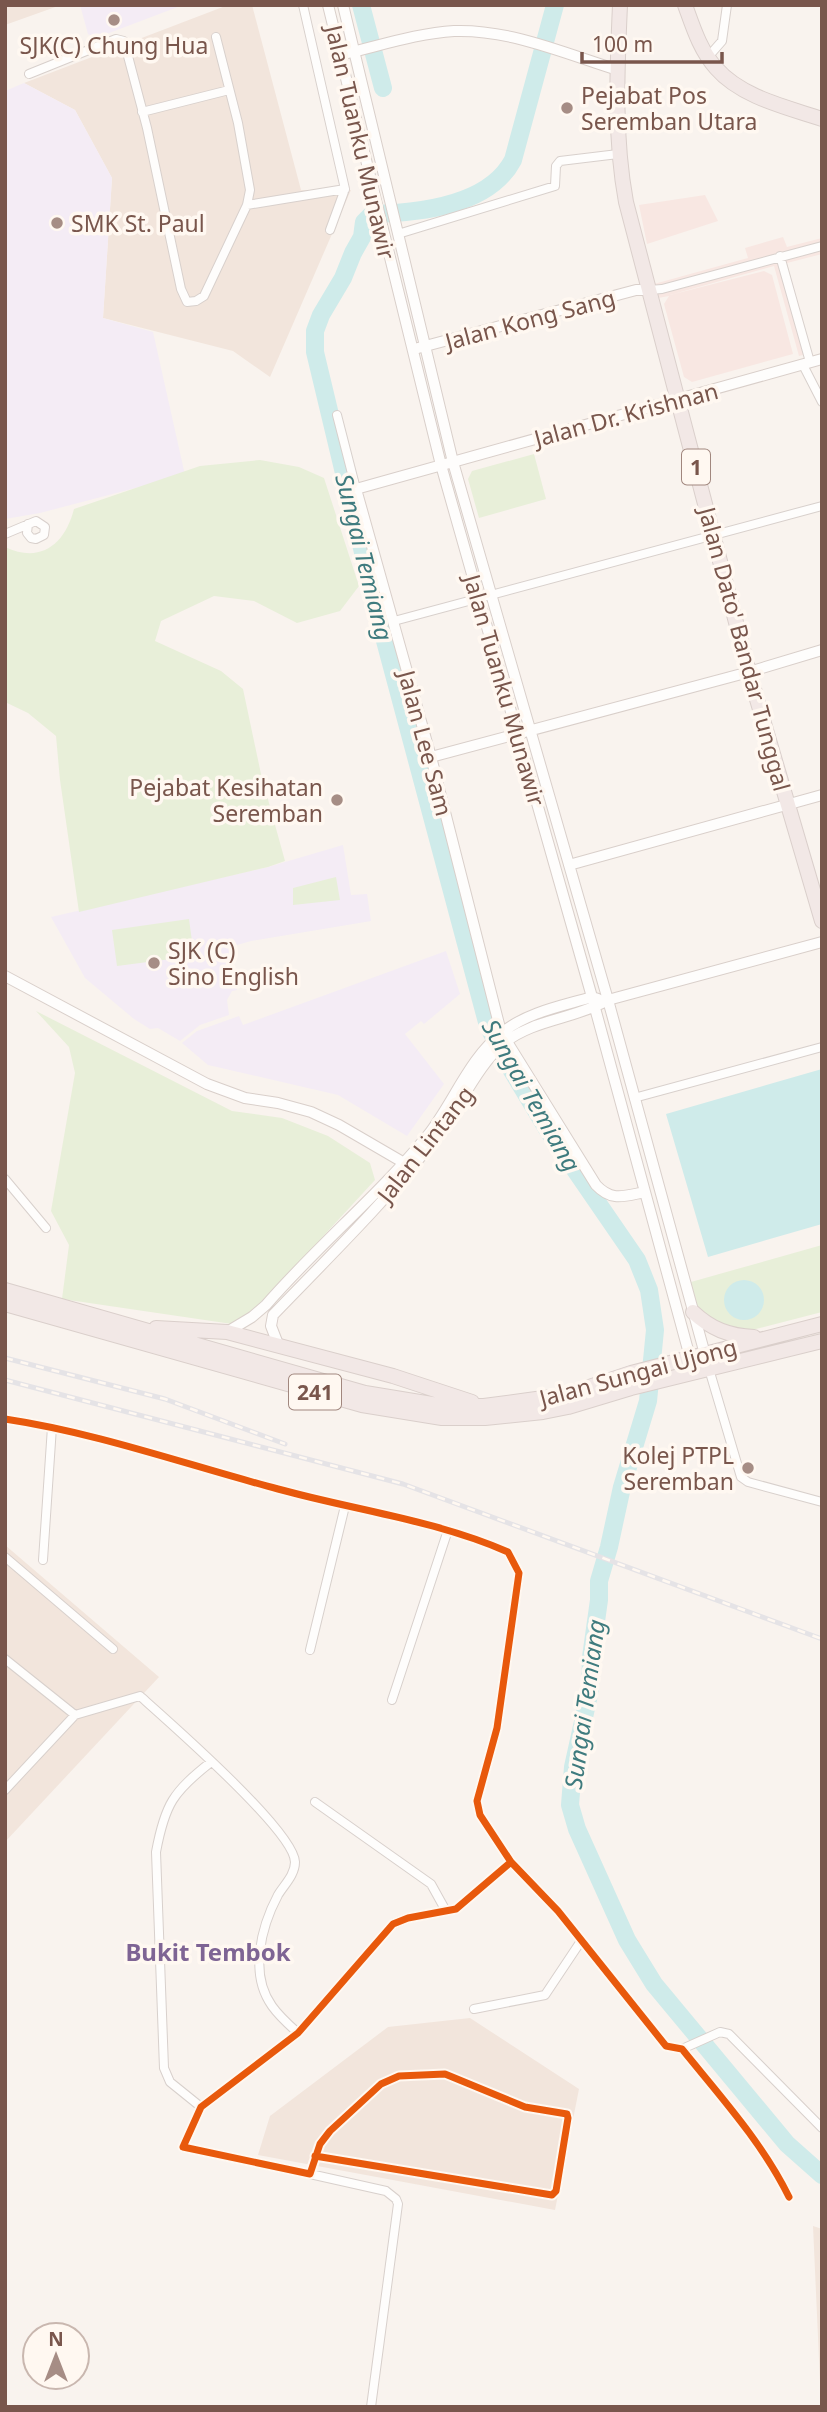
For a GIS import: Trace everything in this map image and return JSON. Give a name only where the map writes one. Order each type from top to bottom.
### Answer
[{"type":"highway","name":"Jalan Dato' Bandar Tunggal","points":[[620,5],[618,154],[626,202],[749,672],[822,921]]},
{"type":"highway","points":[[619,28],[630,5]]},
{"type":"highway","points":[[685,5],[696,36],[716,69],[732,82],[776,103],[822,119]]},
{"type":"highway","name":"Jalan Sungai Ujong","points":[[5,1290],[365,1393],[444,1406],[484,1406],[565,1395],[659,1373],[701,1371],[822,1341]]},
{"type":"highway","name":"Jalan Sungai Ujong","points":[[5,1304],[362,1405],[442,1418],[485,1418],[568,1407],[631,1380]]},
{"type":"highway","points":[[692,1312],[705,1323],[728,1334],[769,1338]]},
{"type":"highway","name":"Jalan Sungai Ujong","points":[[659,1373],[697,1355],[822,1324]]},
{"type":"highway","points":[[133,1328],[227,1332],[393,1376],[484,1406]]},
{"type":"main road","name":"Jalan Tuanku Munawir","points":[[328,5],[441,465],[645,1192],[701,1371]]},
{"type":"main road","name":"Jalan Tuanku Munawir","points":[[342,5],[357,51],[453,462],[608,1000],[692,1312],[697,1355]]},
{"type":"main road","points":[[340,55],[454,31],[487,34],[529,43],[618,69]]},
{"type":"main road","name":"Jalan Kong Sang","points":[[412,350],[636,290],[649,290]]},
{"type":"main road","name":"Jalan Dr. Krishnan","points":[[441,465],[812,362]]},
{"type":"main road","points":[[356,489],[441,465]]},
{"type":"main road","name":"Jalan Lee Sam","points":[[356,489],[431,757],[501,1039],[596,1185],[609,1196],[645,1192]]},
{"type":"main road","points":[[431,757],[822,650]]},
{"type":"main road","points":[[569,865],[822,795]]},
{"type":"main road","name":"Jalan Lintang","points":[[278,1344],[271,1326],[273,1315],[357,1228],[438,1122],[475,1062],[487,1055],[501,1039],[593,1002],[822,942]]},
{"type":"main road","points":[[5,976],[207,1084],[245,1098],[311,1112],[407,1164]]},
{"type":"main road","name":"Jalan Lintang","points":[[227,1332],[252,1317],[407,1164]]},
{"type":"main road","points":[[286,1282],[286,1291],[297,1290]]},
{"type":"street","points":[[303,5],[345,188],[330,230]]},
{"type":"street","points":[[708,57],[722,41],[727,5]]},
{"type":"street","points":[[29,74],[116,39],[124,41],[181,289],[187,302],[196,301],[204,296],[247,205],[250,190],[216,37]]},
{"type":"street","points":[[142,112],[229,90]]},
{"type":"street","points":[[398,234],[555,186],[556,166],[560,161],[618,154]]},
{"type":"street","points":[[247,205],[345,188]]},
{"type":"street","points":[[649,290],[662,289],[822,246]]},
{"type":"street","points":[[780,256],[822,402]]},
{"type":"street","points":[[337,415],[356,489]]},
{"type":"street","points":[[394,621],[822,506]]},
{"type":"street","points":[[38,521],[43,524],[45,530],[39,539],[5,534],[38,521]]},
{"type":"street","points":[[28,524],[27,533],[31,538]]},
{"type":"street","points":[[634,1098],[822,1046]]},
{"type":"street","points":[[5,1179],[46,1228]]},
{"type":"street","points":[[701,1371],[741,1477],[748,1482],[822,1502]]},
{"type":"street","points":[[5,1419],[52,1427],[345,1506],[413,1520],[508,1552],[519,1573],[497,1728],[477,1801],[480,1815],[511,1862],[558,1911],[666,2046],[682,2049],[755,2139],[789,2197]]},
{"type":"street","points":[[43,1560],[52,1427]]},
{"type":"street","points":[[310,1650],[345,1506]]},
{"type":"street","points":[[392,1700],[448,1530]]},
{"type":"street","points":[[5,1557],[113,1649]]},
{"type":"street","points":[[5,1659],[75,1715]]},
{"type":"street","points":[[7,1784],[75,1715],[140,1696],[249,1797],[286,1843],[295,1861],[292,1874],[271,1909],[261,1934],[260,1965],[262,1988],[272,2007],[298,2033]]},
{"type":"street","points":[[201,2107],[170,2082],[164,2068],[156,1852],[161,1824],[172,1798],[188,1780],[211,1762]]},
{"type":"street","points":[[315,1802],[431,1884],[446,1911]]},
{"type":"street","points":[[371,2407],[398,2204],[396,2199],[386,2191],[183,2147],[201,2107],[298,2033],[393,1924],[408,1918],[456,1909],[511,1862]]},
{"type":"street","points":[[474,2009],[545,1995],[581,1941]]},
{"type":"street","points":[[682,2049],[720,2032],[729,2034],[822,2128]]},
{"type":"street","points":[[310,2174],[316,2156],[320,2144],[330,2131],[381,2084],[399,2076],[445,2074],[525,2107],[567,2114],[568,2118],[556,2191],[552,2195],[316,2156]]},
{"type":"shaded area","points":[[5,5],[61,5],[5,25]]},
{"type":"shaded area","name":"SJK(C) Chung Hua","points":[[80,5],[183,5],[96,38],[88,34]]},
{"type":"shaded area","points":[[228,5],[252,5],[301,190],[351,190],[270,377],[233,351],[103,318],[112,178],[75,110],[24,83]]},
{"type":"shaded area","points":[[24,83],[75,110],[112,178],[103,318],[153,332],[185,475],[40,513],[5,519],[5,91]]},
{"type":"shaded area","points":[[705,195],[718,221],[647,244],[639,205]]},
{"type":"shaded area","points":[[783,237],[787,247],[822,238],[822,254],[787,263],[811,353],[799,356],[774,266],[670,295],[764,271],[772,275],[793,354],[692,382],[684,377],[664,304],[669,296],[658,298],[654,284],[748,258],[745,248]]},
{"type":"shaded area","name":"SJK (C) Sino English","points":[[343,845],[351,895],[367,894],[371,921],[230,947],[237,990],[232,991],[227,1000],[229,1015],[200,1025],[180,1041],[158,1028],[150,1029],[134,1019],[85,978],[51,917],[268,867]]},
{"type":"shaded area","points":[[446,951],[460,994],[424,1024],[421,1021],[405,1034],[444,1084],[407,1136],[338,1095],[208,1065],[182,1043],[197,1031],[239,1016],[243,1025]]},
{"type":"shaded area","points":[[5,1545],[159,1677],[5,1842]]},
{"type":"shaded area","points":[[470,2018],[579,2089],[555,2210],[258,2155],[270,2116],[388,2027]]},
{"type":"shaded area","points":[[813,2226],[822,2229],[822,2405],[821,2404]]},
{"type":"green space","points":[[534,454],[546,499],[479,518],[468,479],[472,471]]},
{"type":"green space","points":[[260,460],[299,467],[324,478],[359,586],[340,611],[297,623],[254,601],[214,596],[161,621],[155,641],[221,671],[243,689],[261,774],[285,861],[79,912],[56,736],[28,713],[5,702],[5,547],[18,552],[40,552],[58,541],[74,509],[200,466]]},
{"type":"green space","points":[[336,877],[340,900],[293,905],[293,888]]},
{"type":"green space","points":[[189,919],[194,956],[117,966],[112,930]]},
{"type":"green space","points":[[36,1011],[232,1111],[282,1118],[328,1136],[370,1163],[375,1180],[246,1320],[232,1324],[62,1299],[69,1245],[51,1211],[75,1073],[69,1047]]},
{"type":"green space","points":[[822,1245],[822,1312],[756,1329],[739,1329],[719,1324],[698,1308],[691,1282]]},
{"type":"water","points":[[822,1069],[822,1224],[708,1257],[666,1114]]},
{"type":"water","points":[[744,1280],[758,1286],[764,1300],[758,1314],[744,1320],[730,1314],[724,1300],[730,1286]]},
{"type":"waterway","name":"Sungai Temiang","points":[[361,5],[383,88]]},
{"type":"waterway","name":"Sungai Temiang","points":[[555,5],[513,160],[502,175],[487,188],[470,197],[431,209],[372,214],[364,222],[362,237],[343,278],[321,315],[315,331],[315,352],[377,611],[488,1026],[549,1132],[637,1260],[649,1290],[655,1330],[648,1401],[622,1487],[599,1581],[590,1690],[573,1767],[570,1805],[577,1829],[627,1940],[654,1984],[787,2144],[822,2175]]},
{"type":"railway","points":[[5,1358],[165,1399],[285,1444]]},
{"type":"railway","points":[[5,1380],[403,1484],[822,1639]]},
{"type":"cycle path","points":[[5,1419],[74,1432],[278,1489],[423,1524],[508,1552],[519,1573],[497,1728],[477,1801],[480,1815],[511,1862],[558,1911],[666,2046],[682,2049],[725,2102],[766,2157],[789,2197]]},
{"type":"cycle path","points":[[315,2156],[552,2195],[556,2191],[567,2114],[525,2107],[445,2074],[399,2076],[381,2084],[330,2131],[320,2144],[310,2174],[183,2147],[201,2107],[298,2033],[393,1924],[408,1918],[456,1909],[511,1862]]},
{"type":"place","name":"SJK(C) Chung Hua","points":[[114,20]]},
{"type":"place","name":"Pejabat Pos Seremban Utara","points":[[567,108]]},
{"type":"place","name":"SMK St. Paul","points":[[57,223]]},
{"type":"place","name":"Pejabat Kesihatan Seremban","points":[[337,800]]},
{"type":"place","name":"SJK (C) Sino English","points":[[154,963]]},
{"type":"place","name":"Kolej PTPL Seremban","points":[[748,1468]]},
{"type":"district","name":"Bukit Tembok","points":[[208,1951]]}]
